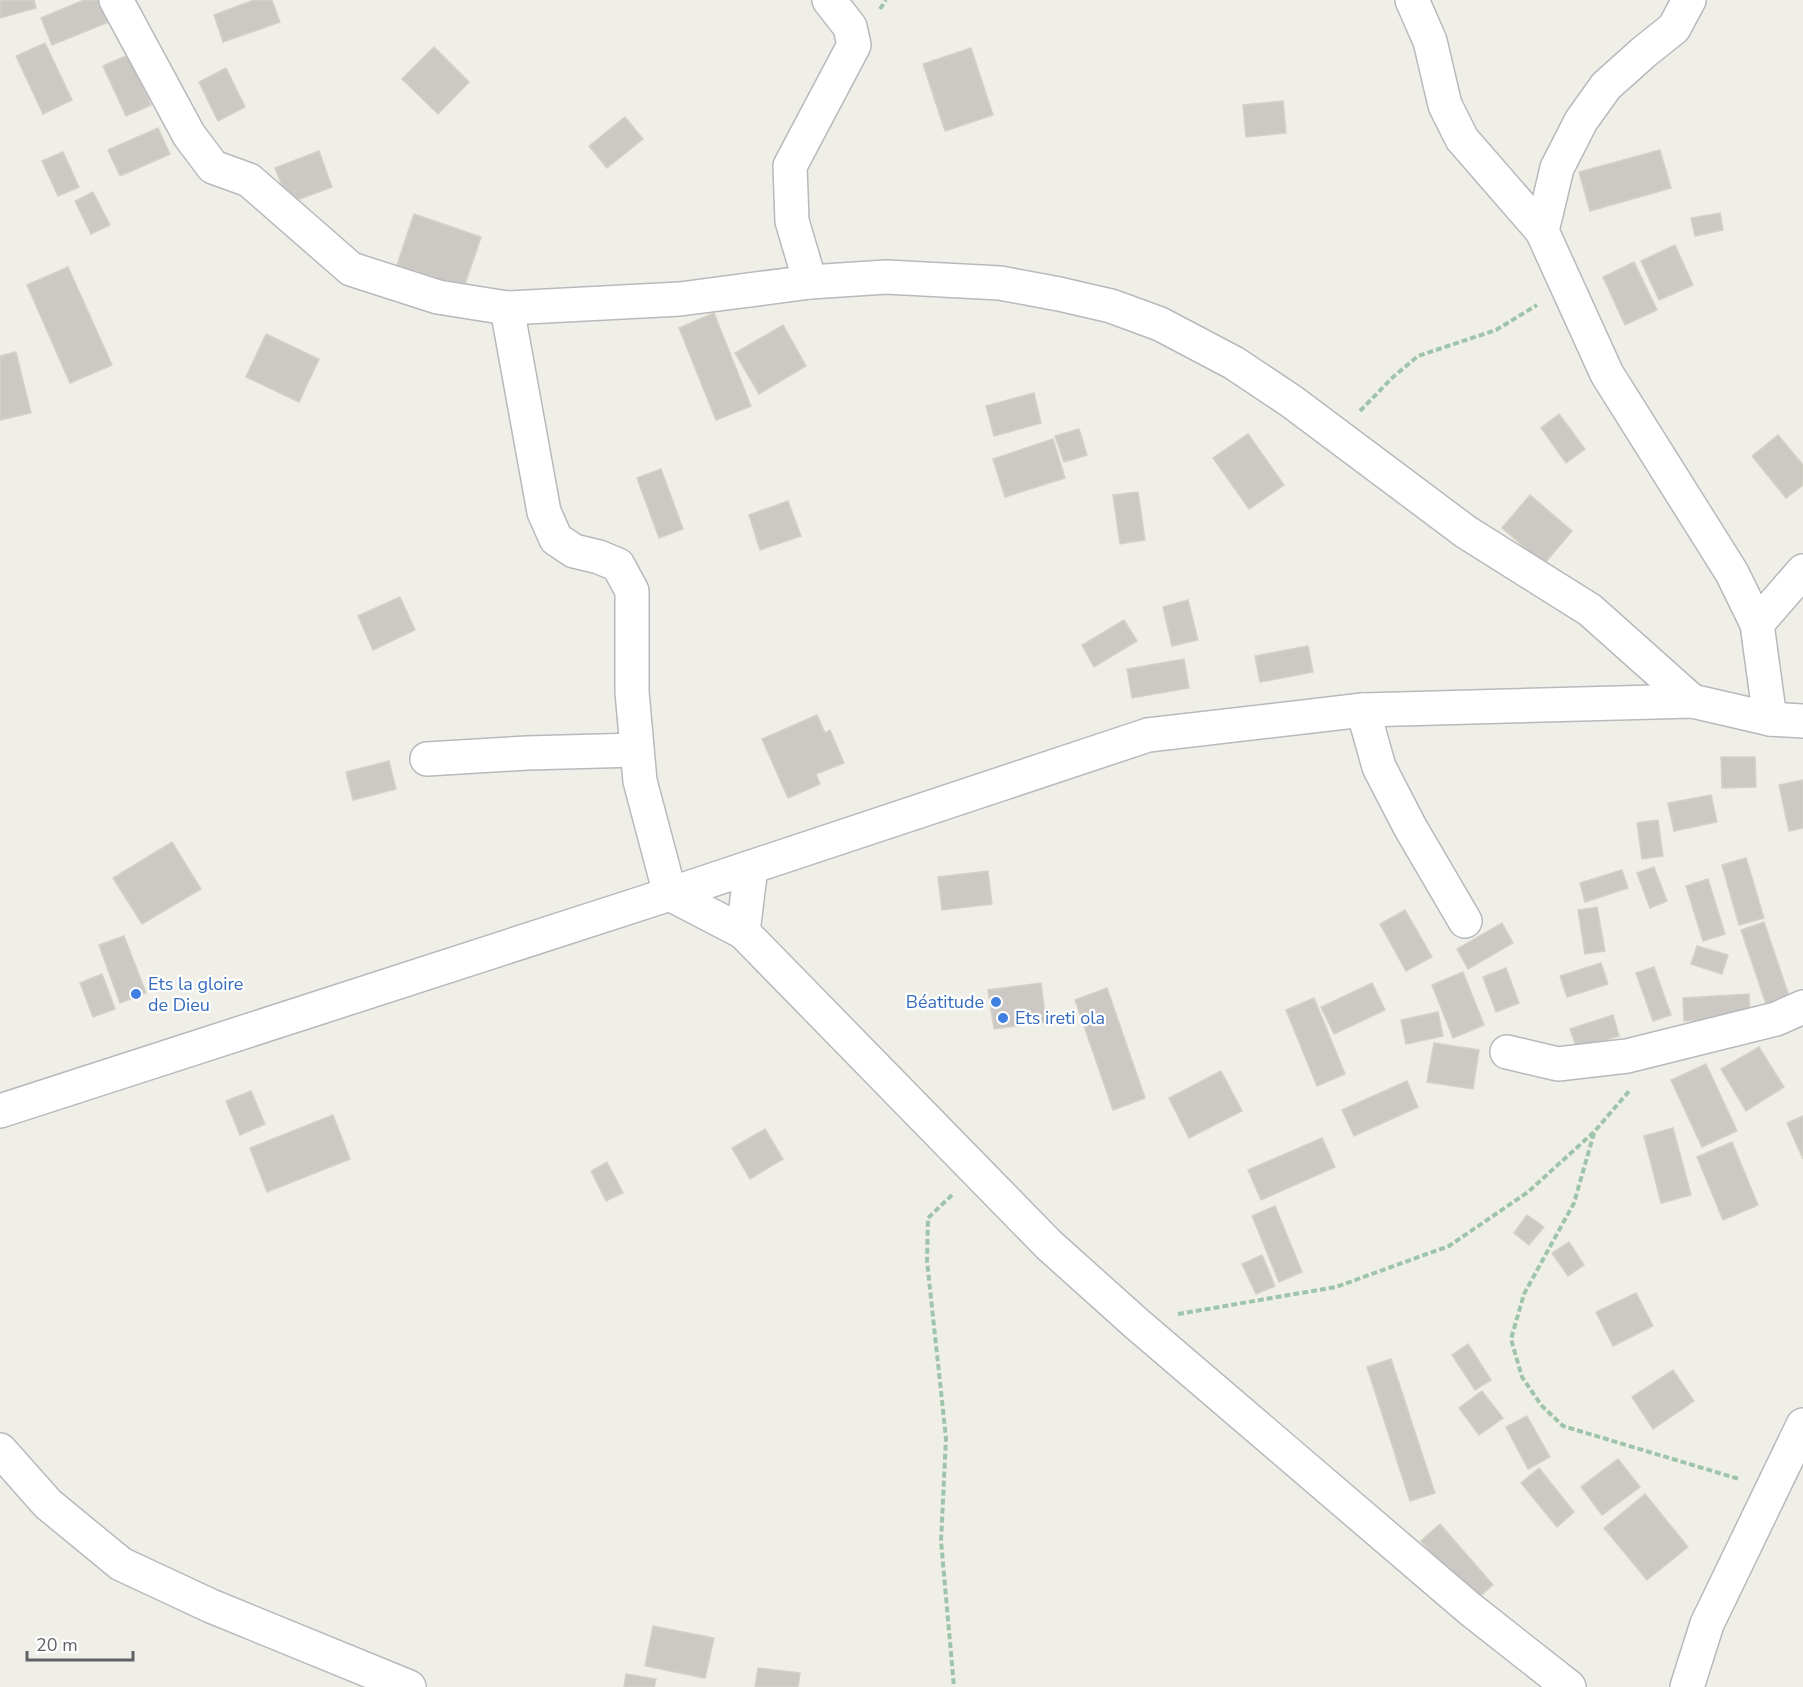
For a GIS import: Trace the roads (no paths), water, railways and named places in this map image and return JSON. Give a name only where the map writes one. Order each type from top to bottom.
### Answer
[{"type":"street","points":[[116,0],[189,135],[213,167],[249,180],[351,269],[438,297],[507,308],[680,299],[810,282],[886,277],[1000,283],[1111,306],[1160,324],[1234,363],[1291,401],[1466,532],[1590,610],[1692,701]]},
{"type":"street","points":[[810,282],[792,221],[790,166],[854,45],[850,27],[829,0]]},
{"type":"street","points":[[1412,0],[1430,41],[1445,105],[1462,139],[1542,231],[1607,374],[1732,573],[1757,624],[1770,719]]},
{"type":"street","points":[[1542,231],[1557,168],[1581,121],[1606,86],[1674,28],[1689,0]]},
{"type":"street","points":[[507,308],[544,512],[556,539],[573,551],[599,557],[618,565],[632,591],[632,692],[640,781],[670,894],[743,933],[1049,1245],[1137,1324],[1470,1609],[1569,1687]]},
{"type":"street","points":[[1757,624],[1803,571]]},
{"type":"street","points":[[0,1111],[670,894],[1148,735],[1363,710],[1692,701],[1770,719],[1803,721]]},
{"type":"street","points":[[1363,710],[1379,767],[1410,827],[1465,921]]},
{"type":"street","points":[[427,759],[637,750]]},
{"type":"street","points":[[743,933],[751,867]]},
{"type":"street","points":[[1507,1052],[1558,1064],[1628,1056],[1776,1019],[1803,1007]]},
{"type":"street","points":[[1687,1687],[1707,1624],[1803,1425]]},
{"type":"street","points":[[0,1450],[48,1504],[121,1564],[211,1606],[409,1687]]},
{"type":"place","name":"Ets la gloire de Dieu","points":[[136,994]]},
{"type":"place","name":"Béatitude","points":[[996,1002]]},
{"type":"place","name":"Ets ireti ola","points":[[1003,1018]]}]
